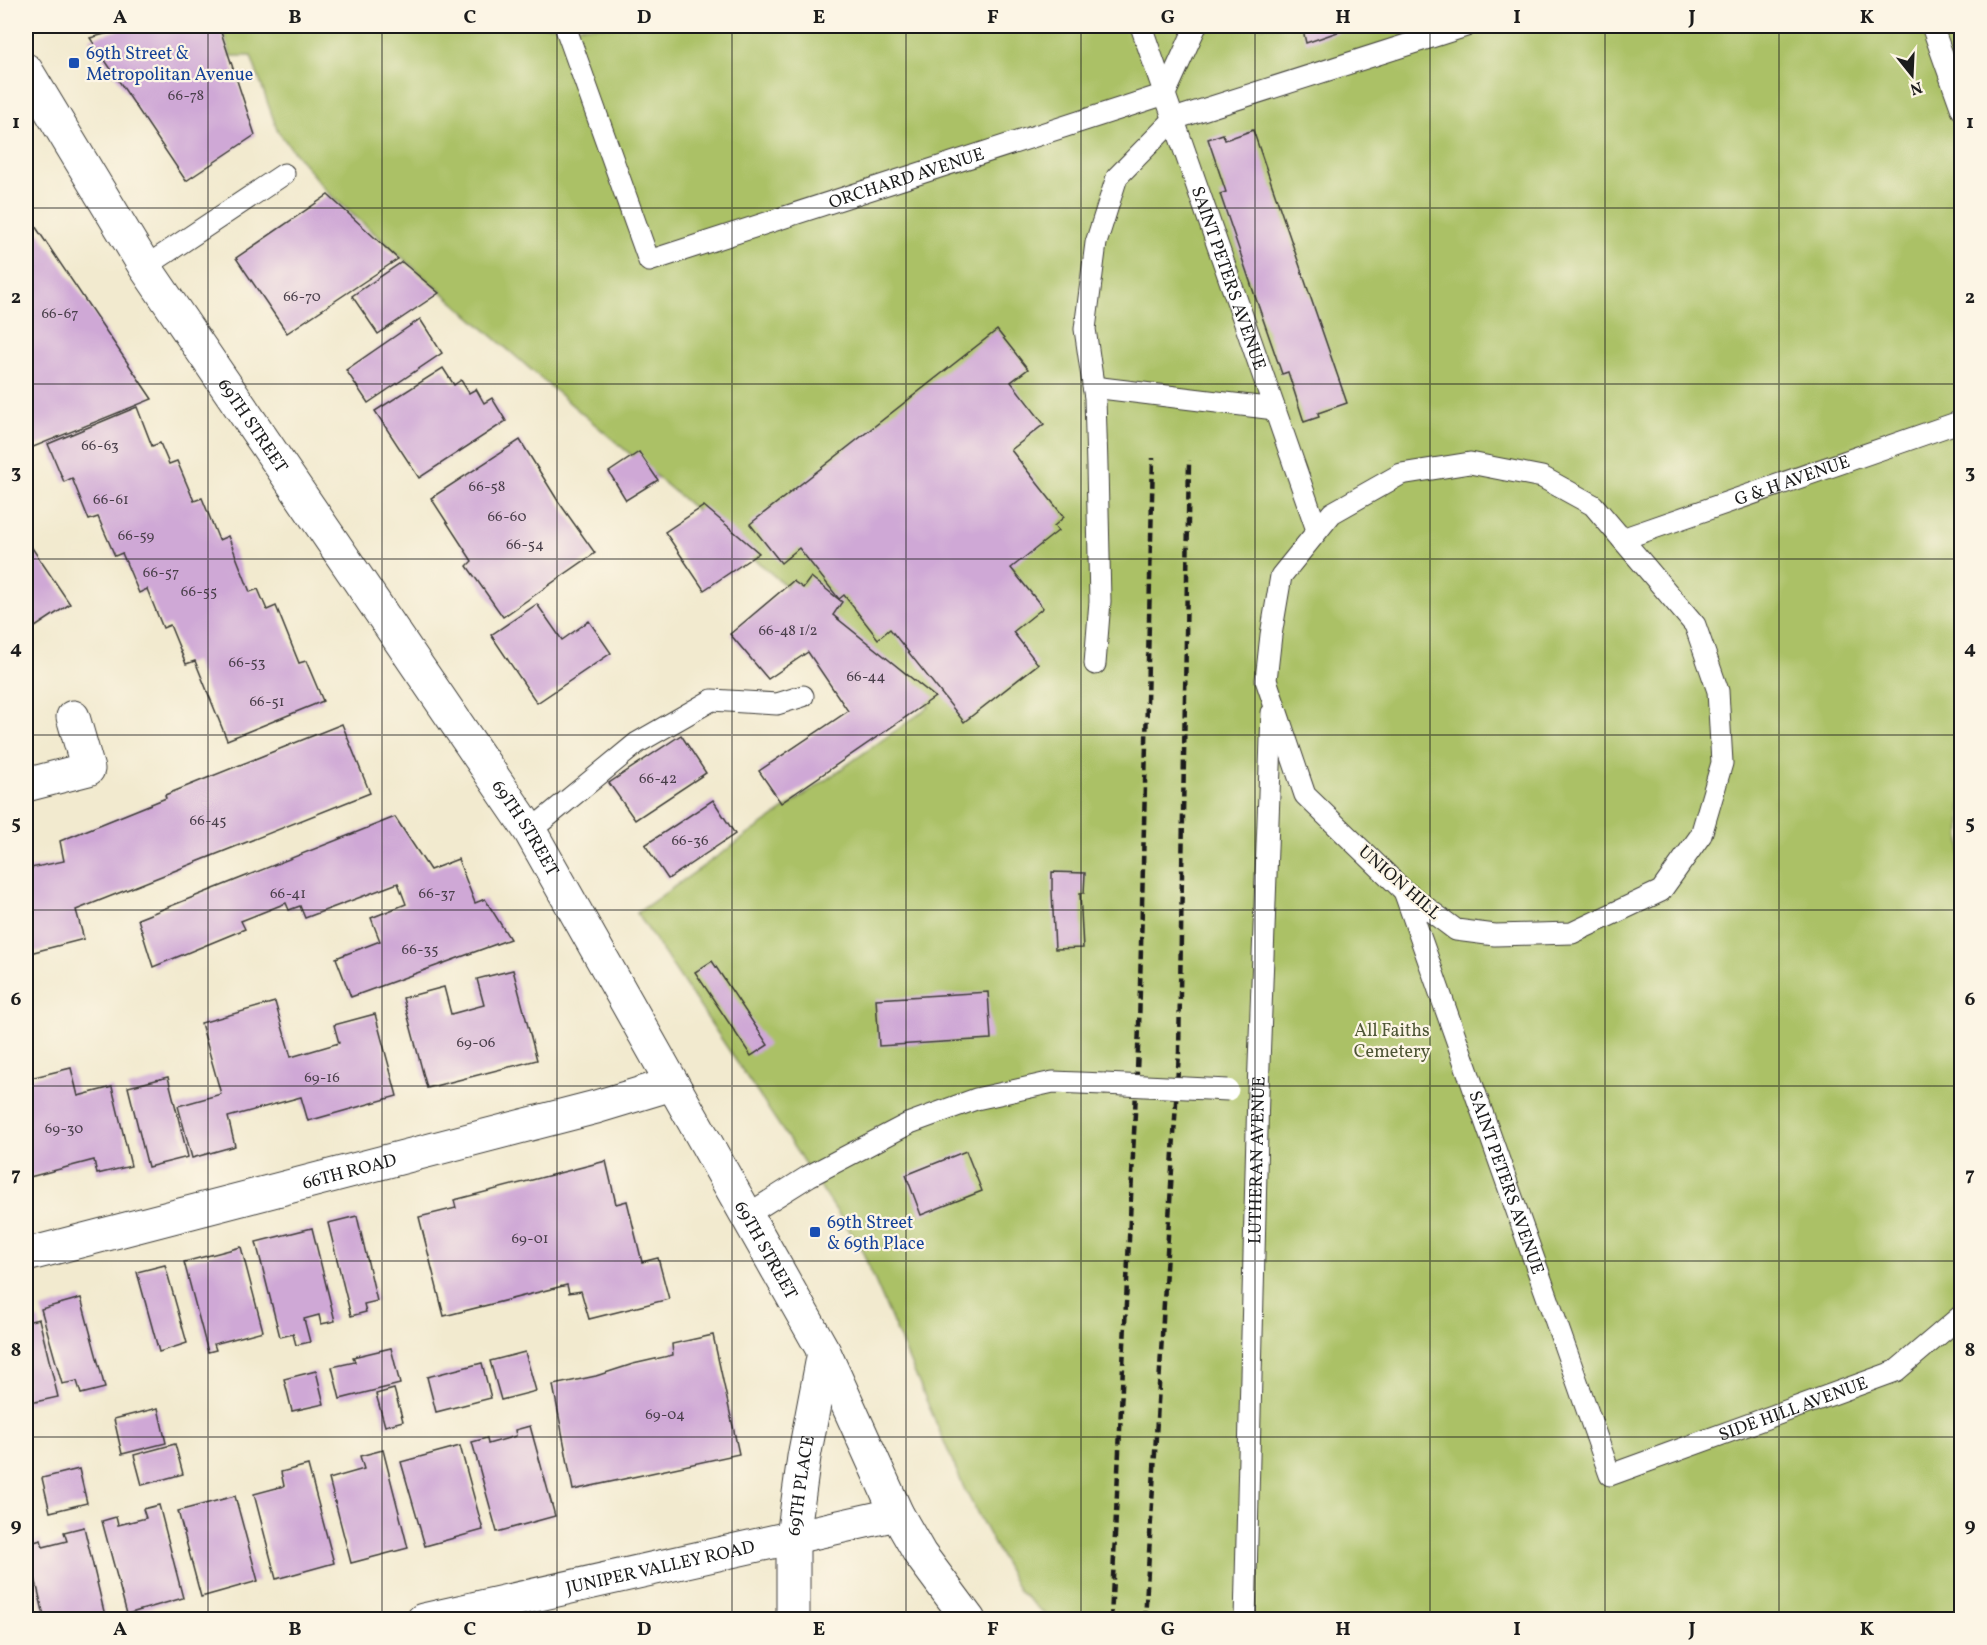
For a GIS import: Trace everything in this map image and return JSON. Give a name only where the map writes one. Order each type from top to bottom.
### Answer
[{"type":"main road","name":"69TH STREET","points":[[26,70],[145,267],[530,831],[824,1352],[897,1514],[920,1554],[969,1620]]},
{"type":"main road","points":[[26,785],[88,769],[74,717]]},
{"type":"main road","name":"66TH ROAD","points":[[26,1255],[585,1110],[672,1084]]},
{"type":"main road","name":"69TH PLACE","points":[[794,1620],[794,1537],[804,1457],[824,1352]]},
{"type":"main road","name":"JUNIPER VALLEY ROAD","points":[[423,1620],[897,1514]]},
{"type":"lane","name":"ORCHARD AVENUE","points":[[565,26],[649,261],[1165,94]]},
{"type":"lane","name":"SAINT PETERS AVENUE","points":[[1141,26],[1317,530]]},
{"type":"lane","points":[[1165,94],[1196,26]]},
{"type":"lane","points":[[1095,664],[1100,601],[1097,466],[1094,387],[1085,329],[1096,243],[1117,177],[1174,119],[1466,26]]},
{"type":"lane","points":[[1932,26],[1962,110]]},
{"type":"lane","points":[[145,267],[284,174]]},
{"type":"lane","points":[[1094,387],[1275,409]]},
{"type":"lane","name":"G & H AVENUE","points":[[1622,539],[1962,421]]},
{"type":"lane","name":"UNION HILL","points":[[1470,463],[1542,477],[1593,505],[1695,625],[1718,691],[1722,763],[1701,835],[1661,891],[1572,933],[1495,935],[1456,930],[1404,891],[1305,795],[1266,680],[1281,576],[1317,530],[1332,513],[1401,474],[1470,463]]},
{"type":"lane","points":[[530,831],[636,743],[712,700],[777,704],[803,696]]},
{"type":"lane","name":"LUTHERAN AVENUE","points":[[1245,1620],[1258,1091],[1273,700]]},
{"type":"lane","name":"SAINT PETERS AVENUE","points":[[1404,891],[1610,1474]]},
{"type":"lane","points":[[747,1215],[809,1176],[921,1119],[976,1099],[1053,1082],[1258,1091]]},
{"type":"lane","name":"SIDE HILL AVENUE","points":[[1610,1474],[1896,1371],[1962,1316]]},
{"type":"green space","name":"All Faiths Cemetery","points":[[222,26],[1961,26],[1961,1619],[1051,1620],[1019,1591],[964,1488],[860,1246],[637,913],[929,707],[552,388],[327,192],[278,132],[251,56],[231,56]]},
{"type":"building","points":[[134,26],[219,26],[255,135],[186,181],[90,38]]},
{"type":"building","points":[[1302,26],[1355,26],[1306,43]]},
{"type":"building","points":[[1253,130],[1347,403],[1318,413],[1319,417],[1304,422],[1288,372],[1282,374],[1220,194],[1226,192],[1208,139],[1223,134],[1225,140]]},
{"type":"building","points":[[328,195],[398,259],[287,333],[236,258]]},
{"type":"building","points":[[33,223],[152,399],[26,450],[26,228]]},
{"type":"building","points":[[402,262],[439,293],[378,334],[352,296]]},
{"type":"building","points":[[420,319],[442,353],[368,403],[346,370]]},
{"type":"building","points":[[997,330],[1028,369],[1011,382],[1044,424],[1011,450],[1064,517],[1054,526],[1058,531],[1011,568],[1043,608],[1013,632],[1038,664],[964,722],[890,629],[878,639],[844,595],[839,599],[799,548],[781,563],[750,524]]},
{"type":"building","points":[[443,368],[454,385],[461,380],[469,393],[476,389],[484,403],[492,398],[506,421],[419,478],[375,411]]},
{"type":"building","points":[[137,407],[152,446],[160,443],[169,464],[177,461],[194,501],[202,498],[219,540],[228,536],[250,592],[258,589],[267,610],[276,606],[299,663],[306,661],[323,701],[227,740],[195,661],[186,664],[170,625],[163,628],[147,589],[139,593],[122,553],[115,556],[98,517],[89,520],[72,478],[64,482],[48,444]]},
{"type":"building","points":[[520,440],[558,501],[595,553],[503,617],[467,566],[472,561],[431,498]]},
{"type":"building","points":[[639,452],[658,480],[626,500],[609,472]]},
{"type":"building","points":[[704,506],[759,553],[704,590],[665,532]]},
{"type":"building","points":[[26,539],[70,604],[26,633]]},
{"type":"building","points":[[811,577],[842,602],[833,615],[935,697],[781,803],[759,771],[848,711],[808,652],[768,679],[730,634],[793,581],[803,588]]},
{"type":"building","points":[[537,604],[562,640],[589,621],[611,653],[537,703],[491,635]]},
{"type":"building","points":[[342,724],[370,793],[76,910],[84,939],[26,954],[26,869],[64,861],[60,841],[166,798],[165,795]]},
{"type":"building","points":[[681,735],[706,773],[635,820],[609,783]]},
{"type":"building","points":[[713,800],[735,834],[668,879],[645,845]]},
{"type":"building","points":[[395,817],[430,870],[458,859],[475,903],[485,899],[510,939],[351,997],[336,958],[380,941],[371,918],[406,904],[398,883],[305,918],[300,906],[289,910],[286,903],[241,921],[245,929],[153,967],[138,919]]},
{"type":"building","points":[[1052,872],[1085,873],[1084,893],[1080,893],[1083,948],[1055,949]]},
{"type":"building","points":[[712,961],[768,1045],[751,1056],[695,972]]},
{"type":"building","points":[[513,970],[537,1060],[427,1088],[403,998],[444,987],[451,1014],[484,1005],[477,979]]},
{"type":"building","points":[[988,992],[991,1039],[879,1046],[876,999]]},
{"type":"building","points":[[275,1002],[291,1057],[339,1043],[334,1025],[375,1014],[397,1096],[308,1121],[301,1097],[228,1117],[235,1146],[192,1158],[178,1106],[221,1094],[201,1023]]},
{"type":"building","points":[[71,1068],[78,1096],[112,1087],[131,1166],[97,1174],[94,1160],[26,1178],[26,1079]]},
{"type":"building","points":[[168,1077],[188,1157],[148,1167],[128,1087]]},
{"type":"building","points":[[966,1151],[982,1191],[921,1215],[906,1175]]},
{"type":"building","points":[[606,1161],[616,1204],[627,1201],[642,1262],[658,1258],[669,1299],[589,1319],[581,1291],[569,1293],[567,1285],[444,1316],[419,1217],[456,1208],[454,1200]]},
{"type":"building","points":[[357,1216],[377,1301],[364,1304],[366,1312],[351,1316],[328,1223]]},
{"type":"building","points":[[312,1228],[335,1321],[321,1324],[319,1315],[304,1319],[310,1342],[296,1345],[293,1334],[280,1337],[256,1242]]},
{"type":"building","points":[[241,1247],[263,1331],[214,1344],[216,1350],[208,1352],[184,1262]]},
{"type":"building","points":[[165,1265],[187,1343],[159,1352],[137,1272]]},
{"type":"building","points":[[81,1298],[105,1388],[81,1394],[77,1381],[62,1384],[41,1309]]},
{"type":"building","points":[[39,1319],[58,1397],[26,1404],[26,1322]]},
{"type":"building","points":[[713,1335],[739,1454],[573,1490],[553,1385],[673,1355],[672,1344]]},
{"type":"building","points":[[391,1348],[400,1384],[340,1399],[332,1367],[355,1362],[353,1357]]},
{"type":"building","points":[[525,1352],[536,1391],[501,1400],[490,1361]]},
{"type":"building","points":[[482,1363],[491,1398],[436,1412],[427,1377]]},
{"type":"building","points":[[316,1371],[324,1404],[292,1411],[284,1379]]},
{"type":"building","points":[[394,1389],[403,1421],[385,1426],[376,1394]]},
{"type":"building","points":[[158,1408],[166,1443],[122,1454],[114,1419]]},
{"type":"building","points":[[530,1426],[555,1516],[497,1532],[472,1442],[487,1438],[488,1444],[516,1436],[515,1430]]},
{"type":"building","points":[[175,1444],[183,1474],[142,1485],[134,1455]]},
{"type":"building","points":[[460,1446],[483,1530],[425,1546],[401,1462]]},
{"type":"building","points":[[383,1450],[408,1548],[351,1563],[329,1479],[364,1469],[360,1456]]},
{"type":"building","points":[[308,1465],[334,1563],[276,1579],[254,1494],[284,1486],[281,1472]]},
{"type":"building","points":[[79,1469],[87,1503],[50,1512],[42,1478]]},
{"type":"building","points":[[235,1496],[258,1581],[201,1597],[178,1511]]},
{"type":"building","points":[[159,1505],[183,1598],[127,1614],[102,1521],[116,1517],[118,1525],[146,1518],[143,1509]]},
{"type":"building","points":[[84,1527],[106,1620],[45,1620],[27,1544],[41,1540],[43,1547],[67,1541],[64,1532]]},
{"type":"railway","points":[[1111,1620],[1139,1028],[1153,458]]},
{"type":"railway","points":[[1145,1620],[1179,1052],[1189,460]]},
{"type":"place","name":"69th Street & Metropolitan Avenue","points":[[74,63]]},
{"type":"place","name":"69th Street & 69th Place","points":[[815,1232]]}]
